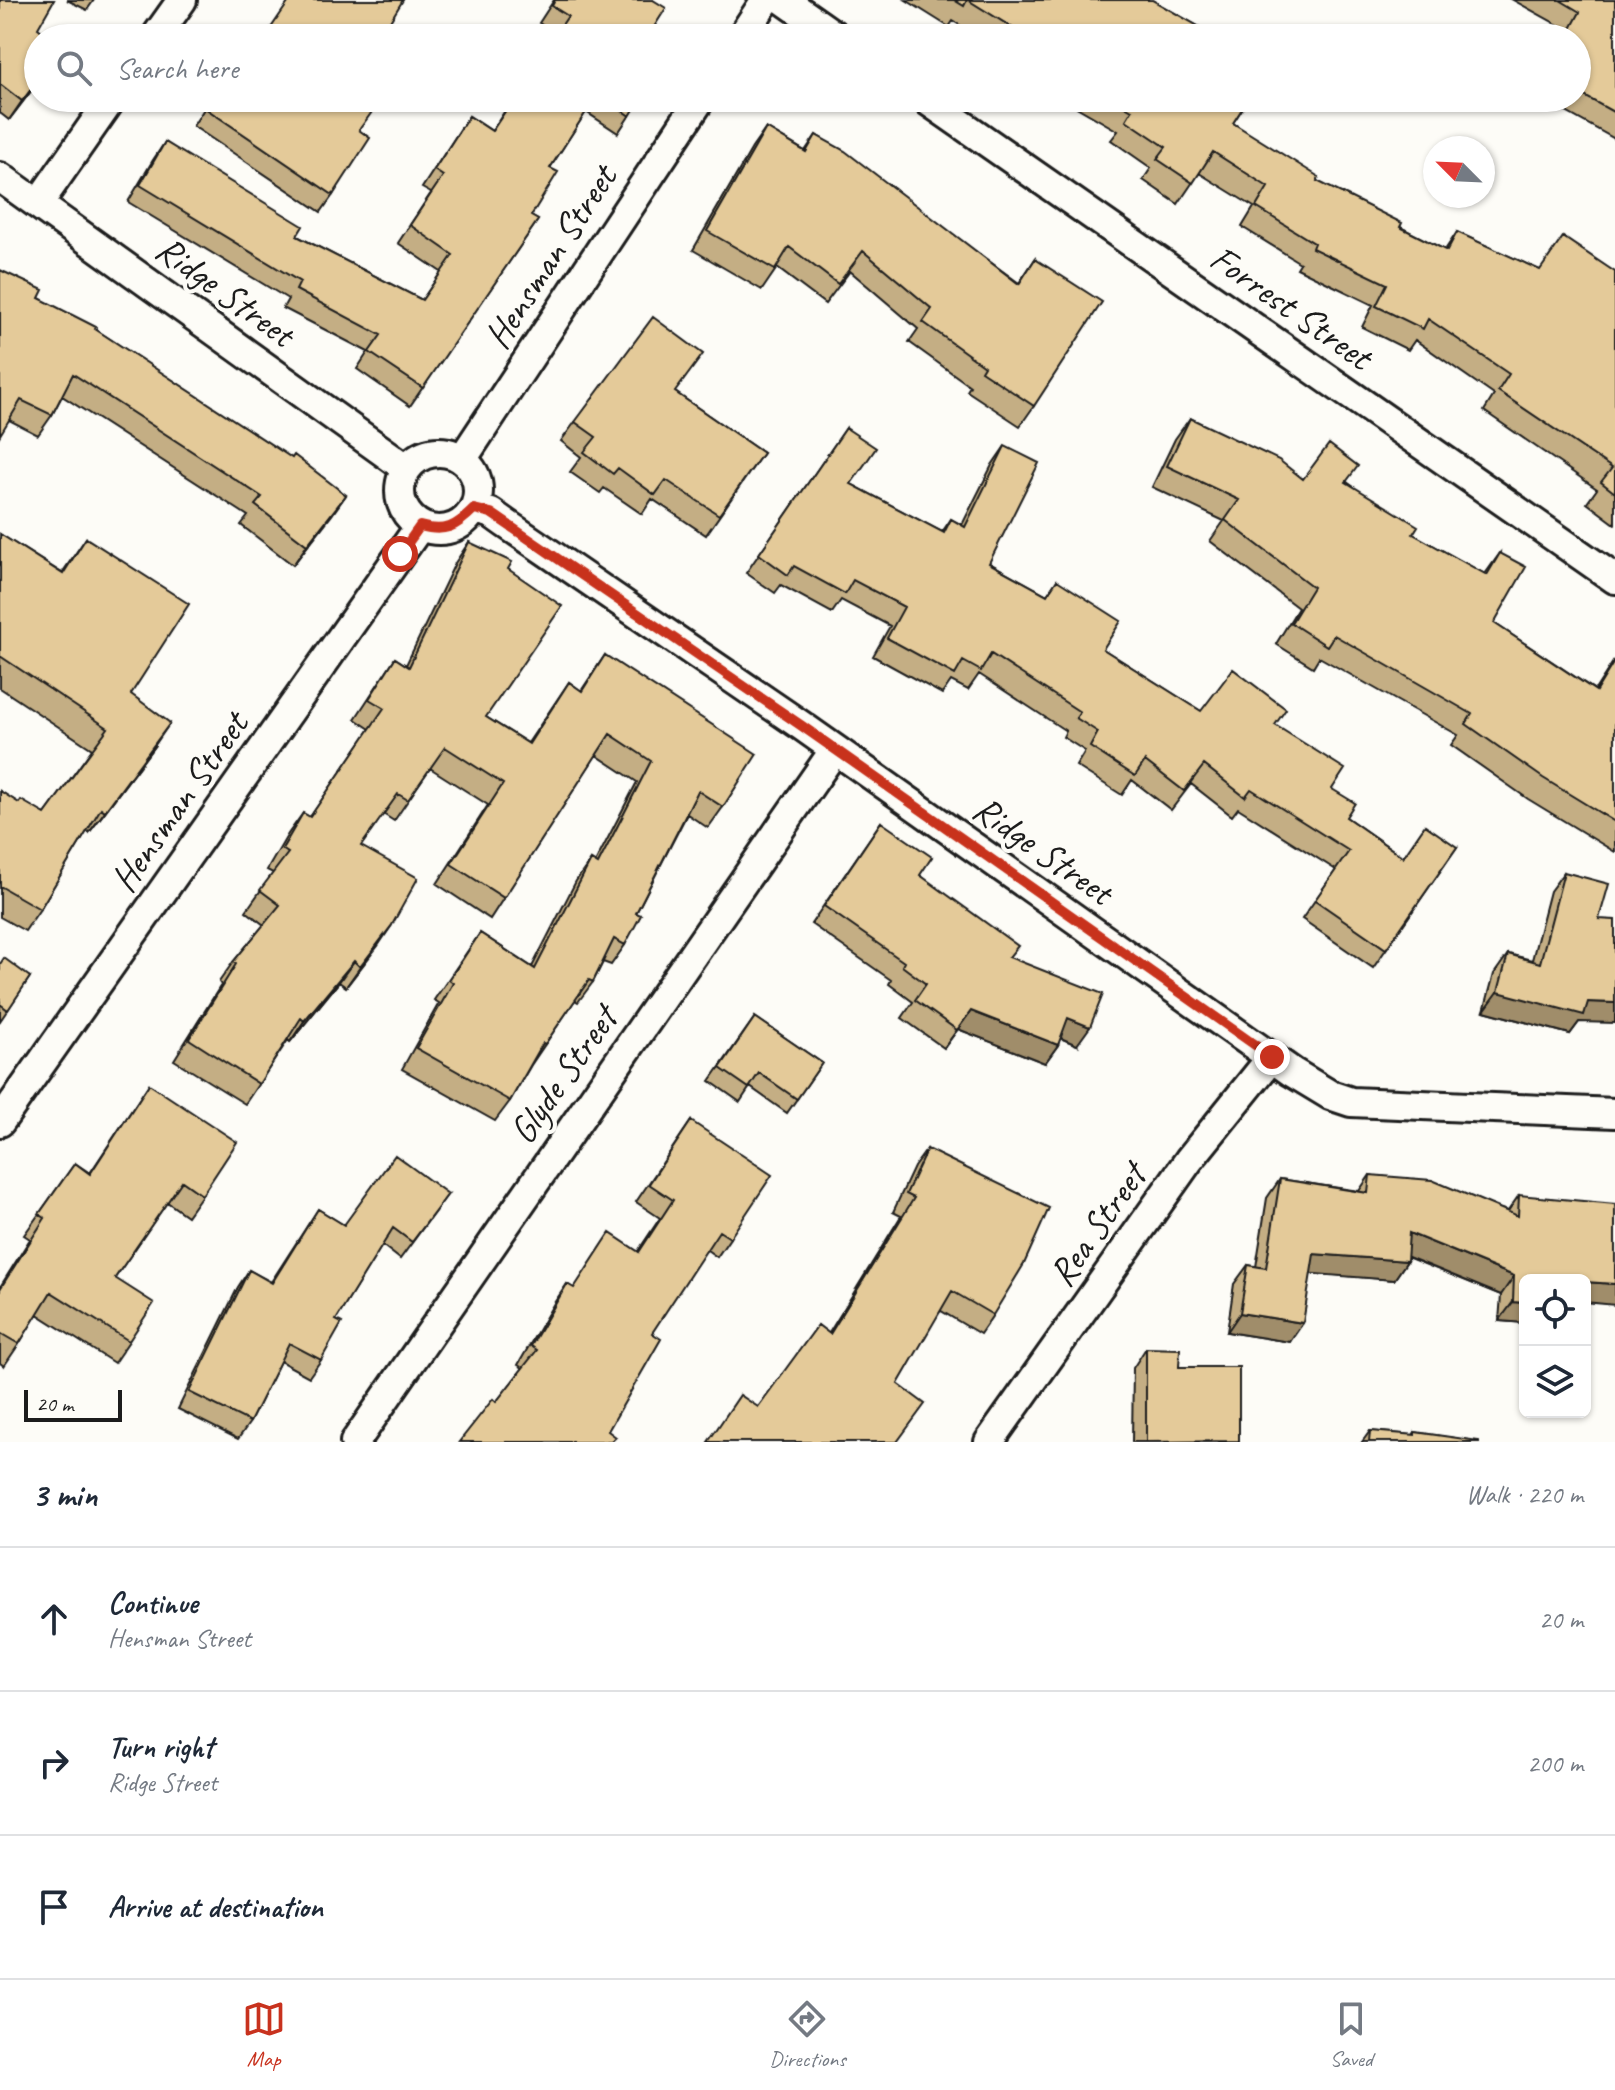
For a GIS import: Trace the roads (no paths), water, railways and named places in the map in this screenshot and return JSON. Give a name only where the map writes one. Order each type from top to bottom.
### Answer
[{"type":"street","points":[[165,24],[182,0]]},
{"type":"street","points":[[750,24],[766,0]]},
{"type":"street","points":[[784,0],[818,24]]},
{"type":"street","points":[[38,204],[102,112]]},
{"type":"street","name":"Hensman Street","points":[[463,458],[692,112]]},
{"type":"street","name":"Forrest Street","points":[[944,112],[1615,579]]},
{"type":"street","name":"Ridge Street","points":[[0,177],[406,468]]},
{"type":"street","points":[[429,452],[450,452],[463,458],[472,468],[479,490],[474,509],[457,527],[438,531],[420,526],[405,512],[399,488],[406,468],[429,452]]},
{"type":"street","name":"Ridge Street","points":[[474,509],[491,513],[1311,1084],[1351,1102],[1615,1113]]},
{"type":"street","name":"Hensman Street","points":[[0,1122],[420,526]]},
{"type":"street","name":"Glyde Street","points":[[355,1442],[834,751]]},
{"type":"street","name":"Rea Street","points":[[989,1442],[1189,1160],[1272,1057]]}]
